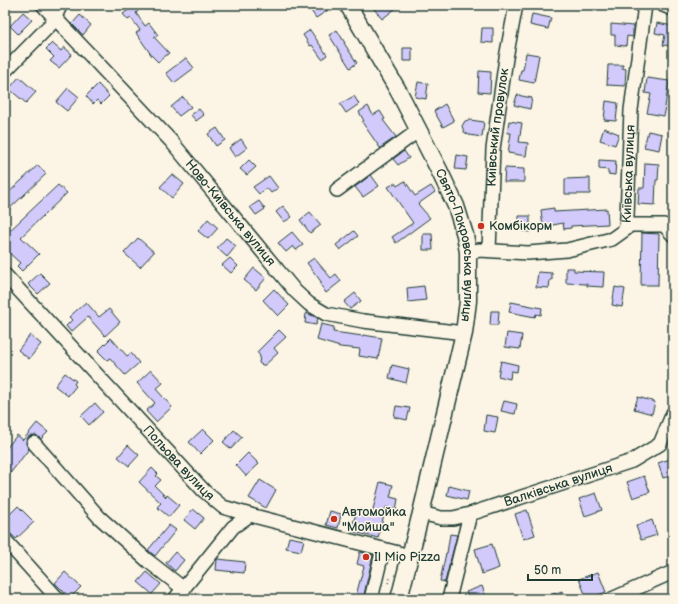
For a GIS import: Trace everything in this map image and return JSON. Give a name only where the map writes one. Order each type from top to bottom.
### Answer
[{"type":"main road","name":"Свято-Покровська вулиця","points":[[348,5],[399,92],[456,206],[465,235],[468,252],[468,301],[464,333],[399,599]]},
{"type":"street","name":"Ново-Київська вулиця","points":[[43,5],[171,142],[295,291],[309,304],[326,314],[363,321],[464,333]]},
{"type":"street","points":[[5,71],[50,25],[61,5]]},
{"type":"street","name":"Київський провулок","points":[[489,250],[493,149],[506,58],[516,5]]},
{"type":"street","name":"Київська вулиця","points":[[468,252],[489,250],[528,253],[567,250],[612,239],[626,229],[630,110],[645,5]]},
{"type":"street","points":[[663,5],[673,9]]},
{"type":"street","points":[[337,190],[419,130]]},
{"type":"street","points":[[626,225],[664,225],[673,235]]},
{"type":"street","name":"Польова вулиця","points":[[5,276],[204,491],[223,507],[410,556]]},
{"type":"street","points":[[673,413],[660,444],[673,443]]},
{"type":"street","points":[[34,443],[99,517],[148,561],[184,589]]},
{"type":"street","name":"Валківська вулиця","points":[[421,513],[441,518],[453,518],[470,514],[632,461],[660,444]]},
{"type":"street","points":[[449,599],[470,514]]},
{"type":"street","points":[[175,599],[233,527],[250,515]]},
{"type":"street","points":[[5,540],[58,599]]},
{"type":"street","points":[[370,599],[383,549]]},
{"type":"street","points":[[612,599],[673,572]]},
{"type":"building","points":[[135,5],[139,10],[136,13],[145,26],[149,23],[158,35],[154,37],[169,53],[158,62],[136,33],[140,30],[131,18],[128,20],[123,14]]},
{"type":"building","points":[[307,5],[323,5],[327,11],[316,18]]},
{"type":"building","points":[[371,5],[400,5],[382,19]]},
{"type":"building","points":[[23,12],[32,20],[18,34],[10,26]]},
{"type":"building","points":[[532,14],[551,18],[548,29],[530,25]]},
{"type":"building","points":[[80,15],[91,25],[83,35],[72,24]]},
{"type":"building","points":[[657,23],[673,26],[673,46],[663,45],[665,35],[655,33]]},
{"type":"building","points":[[611,24],[633,26],[633,37],[627,36],[626,46],[615,45],[615,35],[611,35]]},
{"type":"building","points":[[482,28],[493,28],[493,43],[481,42]]},
{"type":"building","points":[[310,30],[327,55],[322,59],[312,45],[310,46],[303,35]]},
{"type":"building","points":[[337,30],[357,63],[350,68],[329,35]]},
{"type":"building","points":[[52,43],[61,51],[64,47],[72,54],[59,68],[50,61],[54,57],[46,49]]},
{"type":"building","points":[[403,48],[412,48],[412,61],[403,61]]},
{"type":"building","points":[[526,53],[539,55],[534,83],[519,80],[521,70],[523,70]]},
{"type":"building","points":[[186,58],[194,68],[174,83],[166,73]]},
{"type":"building","points":[[608,65],[623,65],[622,68],[626,69],[625,86],[607,85]]},
{"type":"building","points":[[479,71],[491,72],[490,93],[478,92]]},
{"type":"building","points":[[19,77],[36,92],[26,103],[9,89]]},
{"type":"building","points":[[647,78],[669,81],[664,116],[647,113],[651,94],[645,93]]},
{"type":"building","points":[[418,82],[428,84],[426,99],[415,97]]},
{"type":"building","points":[[98,84],[109,96],[101,104],[97,100],[93,104],[86,96]]},
{"type":"building","points":[[68,88],[79,97],[67,111],[56,102]]},
{"type":"building","points":[[517,95],[532,98],[530,109],[514,105]]},
{"type":"building","points":[[354,96],[359,104],[346,113],[340,104]]},
{"type":"building","points":[[183,97],[191,107],[179,116],[171,107]]},
{"type":"building","points":[[606,101],[618,103],[616,121],[604,120]]},
{"type":"building","points":[[445,104],[454,121],[443,127],[434,111]]},
{"type":"building","points":[[368,106],[373,115],[380,111],[385,119],[383,120],[396,137],[380,148],[362,122],[364,121],[359,112]]},
{"type":"building","points":[[199,109],[204,115],[196,121],[191,115]]},
{"type":"building","points":[[470,120],[484,122],[482,137],[469,135],[464,132],[462,126],[465,121]]},
{"type":"building","points":[[509,121],[522,123],[519,142],[528,143],[526,156],[508,153],[511,133],[507,133]]},
{"type":"building","points":[[217,128],[225,140],[216,146],[208,134]]},
{"type":"building","points":[[604,128],[619,134],[615,145],[600,140]]},
{"type":"building","points":[[648,131],[662,134],[659,150],[644,147]]},
{"type":"building","points":[[241,139],[247,148],[235,157],[229,148]]},
{"type":"building","points":[[404,151],[409,158],[398,165],[393,159]]},
{"type":"building","points":[[457,155],[468,157],[466,170],[455,169]]},
{"type":"building","points":[[249,160],[256,167],[247,175],[240,169]]},
{"type":"building","points":[[599,160],[616,161],[615,175],[608,174],[608,170],[599,169]]},
{"type":"building","points":[[645,163],[659,164],[658,180],[656,180],[655,205],[638,204],[639,188],[644,188]]},
{"type":"building","points":[[38,165],[46,174],[5,213],[5,196]]},
{"type":"building","points":[[505,168],[524,169],[524,182],[504,182]]},
{"type":"building","points":[[172,174],[184,184],[172,198],[160,187]]},
{"type":"building","points":[[371,175],[379,186],[363,197],[355,187]]},
{"type":"building","points":[[269,176],[278,188],[271,193],[267,188],[259,194],[253,187]]},
{"type":"building","points":[[590,178],[590,194],[565,194],[565,179]]},
{"type":"building","points":[[405,181],[415,196],[431,186],[435,192],[418,204],[430,218],[396,243],[392,237],[413,223],[388,187],[395,183],[397,186]]},
{"type":"building","points":[[58,185],[67,193],[21,237],[39,254],[22,271],[17,266],[20,263],[5,249],[5,235]]},
{"type":"building","points":[[259,201],[265,209],[256,215],[250,207]]},
{"type":"building","points":[[283,206],[292,217],[284,222],[276,212]]},
{"type":"building","points":[[554,208],[554,212],[607,209],[608,224],[571,226],[571,228],[564,229],[563,223],[543,227],[541,210]]},
{"type":"building","points":[[310,212],[321,225],[310,233],[300,220]]},
{"type":"building","points":[[519,216],[530,216],[530,232],[522,231],[522,227],[519,227]]},
{"type":"building","points":[[208,219],[218,228],[208,239],[198,231]]},
{"type":"building","points":[[354,231],[358,236],[340,250],[336,245]]},
{"type":"building","points":[[292,232],[303,245],[296,250],[293,246],[286,252],[278,243]]},
{"type":"building","points":[[642,233],[659,234],[658,285],[641,285]]},
{"type":"building","points":[[423,234],[432,234],[433,250],[423,250]]},
{"type":"building","points":[[138,238],[154,252],[140,267],[124,253]]},
{"type":"building","points":[[226,238],[236,246],[227,257],[217,248]]},
{"type":"building","points":[[230,258],[238,266],[231,273],[222,265]]},
{"type":"building","points":[[314,258],[331,278],[336,274],[341,281],[326,293],[320,284],[322,283],[307,263]]},
{"type":"building","points":[[254,268],[266,278],[256,290],[244,280]]},
{"type":"building","points":[[566,268],[574,268],[574,271],[604,272],[603,287],[587,286],[587,284],[566,283]]},
{"type":"building","points":[[538,272],[552,273],[552,280],[550,280],[549,288],[536,287]]},
{"type":"building","points":[[40,273],[50,283],[38,294],[28,284]]},
{"type":"building","points":[[424,286],[426,300],[408,302],[407,288]]},
{"type":"building","points":[[615,287],[625,289],[622,307],[612,305]]},
{"type":"building","points":[[274,289],[289,305],[278,316],[263,300]]},
{"type":"building","points":[[355,293],[361,301],[350,309],[344,302]]},
{"type":"building","points":[[86,302],[99,317],[109,309],[120,322],[105,336],[88,317],[71,332],[66,326],[72,320],[69,317]]},
{"type":"building","points":[[511,302],[542,308],[541,315],[536,314],[535,317],[509,312]]},
{"type":"building","points":[[491,311],[499,311],[498,325],[490,325]]},
{"type":"building","points":[[306,313],[318,318],[316,325],[305,323]]},
{"type":"building","points":[[321,324],[334,327],[333,332],[382,338],[378,359],[359,356],[360,349],[340,347],[317,340]]},
{"type":"building","points":[[279,330],[286,337],[274,348],[278,353],[265,365],[262,365],[259,363],[260,356],[257,352]]},
{"type":"building","points":[[507,333],[522,335],[520,349],[505,347]]},
{"type":"building","points":[[30,335],[41,344],[29,359],[18,350]]},
{"type":"building","points":[[111,338],[127,356],[131,353],[139,363],[125,375],[110,358],[107,360],[98,351]]},
{"type":"building","points":[[501,361],[518,365],[517,372],[511,371],[510,379],[498,376]]},
{"type":"building","points":[[392,365],[409,369],[406,383],[389,378]]},
{"type":"building","points":[[151,370],[163,383],[156,389],[172,407],[156,422],[146,411],[155,403],[137,383]]},
{"type":"building","points":[[65,373],[76,381],[74,384],[76,386],[68,396],[55,386]]},
{"type":"building","points":[[638,397],[655,402],[652,414],[634,409]]},
{"type":"building","points":[[504,401],[517,404],[515,414],[501,411]]},
{"type":"building","points":[[95,403],[103,412],[89,425],[81,416]]},
{"type":"building","points":[[396,406],[410,408],[407,420],[394,417]]},
{"type":"building","points":[[486,415],[498,417],[495,433],[484,431]]},
{"type":"building","points":[[37,423],[48,432],[41,439],[36,435],[28,437],[26,444],[29,449],[5,480],[5,450],[17,435],[23,440]]},
{"type":"building","points":[[203,429],[214,440],[200,454],[189,442]]},
{"type":"building","points":[[234,430],[242,437],[231,449],[223,442]]},
{"type":"building","points":[[128,445],[139,455],[129,466],[118,457]]},
{"type":"building","points":[[248,453],[259,464],[246,476],[236,465]]},
{"type":"building","points":[[673,458],[673,475],[663,478],[658,463]]},
{"type":"building","points":[[152,468],[158,474],[156,476],[161,480],[155,486],[166,497],[167,495],[179,505],[169,517],[157,507],[161,503],[139,482]]},
{"type":"building","points":[[644,476],[650,492],[633,498],[627,482]]},
{"type":"building","points":[[260,480],[276,490],[266,508],[249,498]]},
{"type":"building","points":[[380,482],[393,485],[390,497],[398,499],[396,510],[386,507],[378,538],[351,531],[357,509],[372,513]]},
{"type":"building","points":[[449,486],[469,491],[467,500],[447,495]]},
{"type":"building","points":[[596,493],[602,510],[585,516],[579,499]]},
{"type":"building","points":[[18,506],[34,522],[16,539],[5,528],[5,519]]},
{"type":"building","points":[[193,509],[204,518],[195,529],[184,520]]},
{"type":"building","points":[[527,510],[535,535],[523,539],[515,514]]},
{"type":"building","name":"Автомойка \"Мойша\"","points":[[330,511],[341,514],[338,528],[326,525]]},
{"type":"building","points":[[652,520],[657,535],[641,540],[636,526]]},
{"type":"building","points":[[169,525],[176,530],[155,556],[148,550]]},
{"type":"building","points":[[450,534],[457,535],[445,582],[440,581]]},
{"type":"building","points":[[289,537],[304,540],[301,551],[286,548]]},
{"type":"building","points":[[492,544],[499,568],[482,574],[475,549]]},
{"type":"building","points":[[175,552],[184,560],[175,571],[166,563]]},
{"type":"building","points":[[360,552],[373,555],[363,599],[355,599],[364,566],[357,564]]},
{"type":"building","points":[[217,559],[245,562],[244,573],[216,570]]},
{"type":"building","points":[[65,572],[81,587],[70,598],[55,583]]},
{"type":"building","points":[[147,572],[161,584],[152,594],[138,582]]},
{"type":"building","points":[[598,572],[606,592],[587,599],[579,579]]},
{"type":"building","points":[[482,586],[487,599],[469,599],[466,592]]},
{"type":"building","points":[[562,591],[565,599],[542,599],[542,598]]},
{"type":"place","name":"Комбікорм","points":[[481,226]]},
{"type":"place","name":"Автомойка \"Мойша\"","points":[[334,519]]},
{"type":"place","name":"Il Mio Pizza","points":[[366,557]]}]
